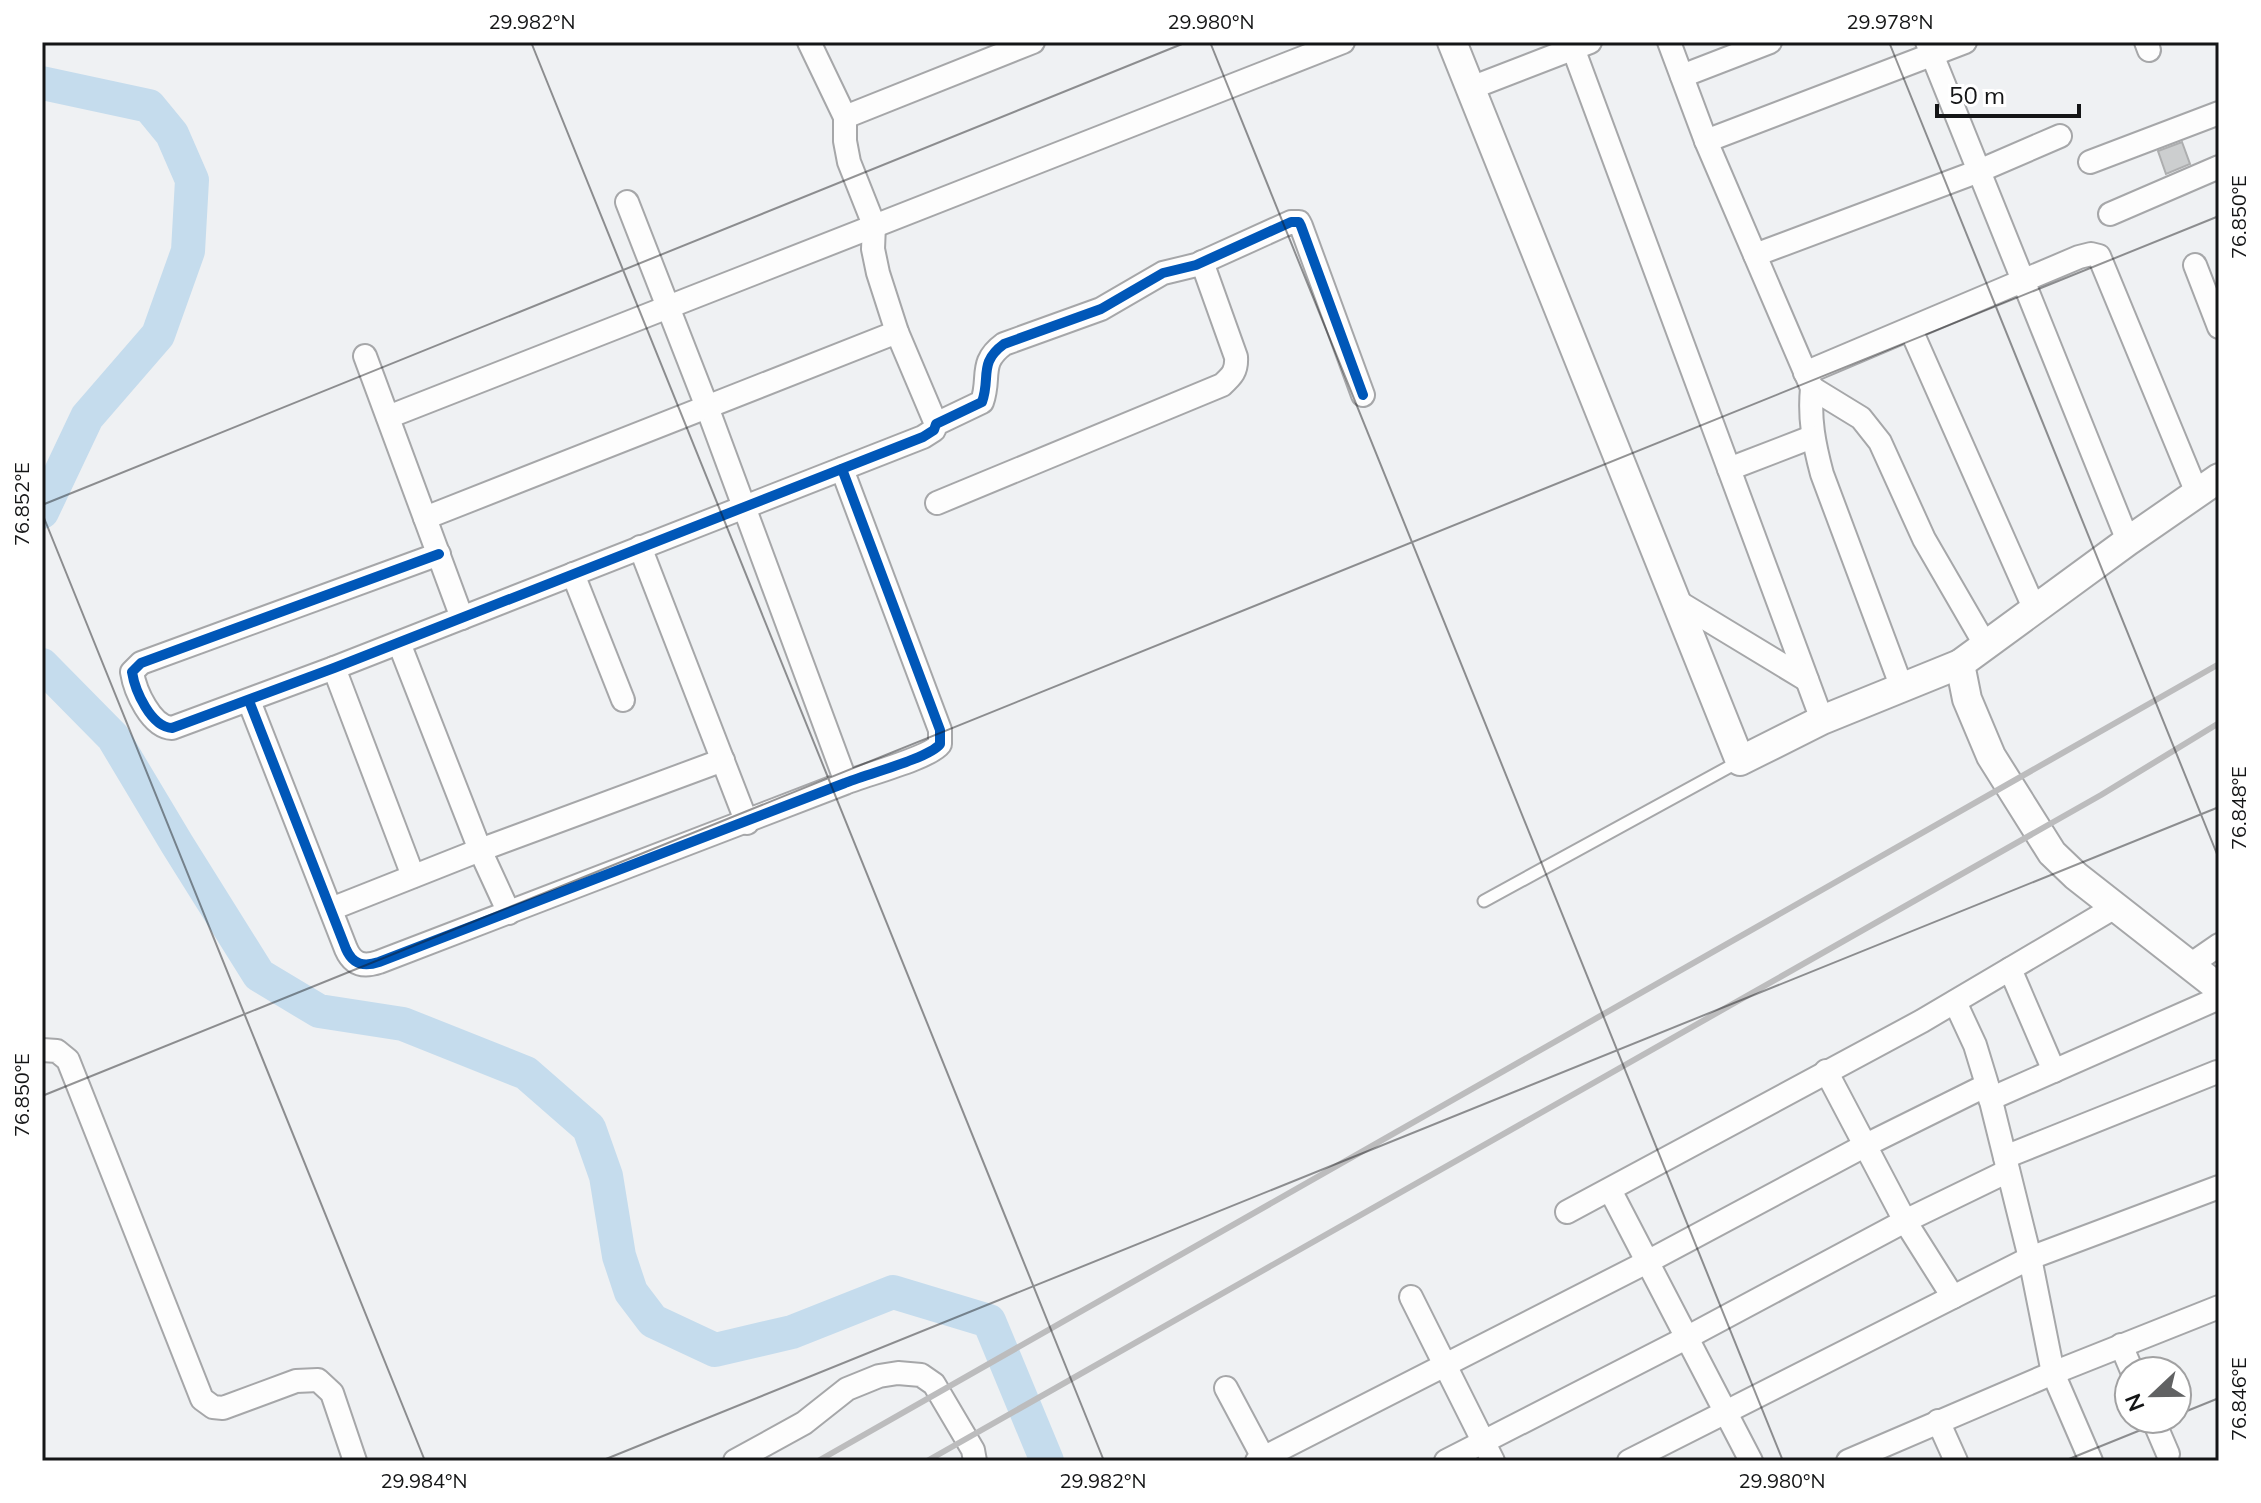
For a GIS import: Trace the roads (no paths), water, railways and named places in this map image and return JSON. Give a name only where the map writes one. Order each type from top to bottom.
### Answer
[{"type":"street","points":[[439,554],[141,663],[132,672],[133,681],[156,723],[163,728],[172,728],[745,508],[934,430],[936,424],[897,332],[878,273],[873,249],[874,225],[849,162],[845,117],[809,42]]},
{"type":"street","points":[[845,117],[1033,42]]},
{"type":"street","points":[[388,417],[1343,42]]},
{"type":"street","points":[[1452,42],[1740,761],[1822,720],[1960,664],[2208,486],[2099,256],[2079,257],[1911,330],[1808,381]]},
{"type":"street","points":[[1669,42],[1706,141],[1808,381],[1812,437],[1822,474],[1902,688]]},
{"type":"street","points":[[1682,76],[1770,42]]},
{"type":"street","points":[[1706,141],[1930,48],[1965,42]]},
{"type":"street","points":[[1471,88],[1582,45],[1729,469],[1822,720]]},
{"type":"street","points":[[1930,48],[2128,541]]},
{"type":"street","points":[[2090,162],[2219,113]]},
{"type":"street","points":[[1755,255],[1979,171],[2060,136]]},
{"type":"street","points":[[2110,214],[2219,167]]},
{"type":"street","points":[[627,202],[707,407],[846,782]]},
{"type":"street","points":[[936,424],[982,402],[986,392],[987,361],[1004,344],[1101,309],[1163,273],[1202,262],[1291,222],[1299,222],[1363,395]]},
{"type":"street","points":[[937,503],[1222,385],[1232,377],[1237,367],[1236,357],[1202,262]]},
{"type":"street","points":[[2195,265],[2219,327]]},
{"type":"street","points":[[1911,330],[2035,610]]},
{"type":"street","points":[[425,518],[897,332]]},
{"type":"street","points":[[365,356],[462,618]]},
{"type":"street","points":[[1808,381],[1861,418],[1880,442],[1924,539],[1986,646]]},
{"type":"street","points":[[1729,469],[1812,437]]},
{"type":"street","points":[[249,701],[348,956],[363,965],[379,962],[747,823],[846,782],[927,754],[936,749],[941,737],[842,469]]},
{"type":"street","points":[[640,547],[747,823]]},
{"type":"street","points":[[573,574],[623,700]]},
{"type":"street","points":[[1675,600],[1807,680]]},
{"type":"street","points":[[399,643],[480,850],[509,913]]},
{"type":"street","points":[[1960,664],[1967,699],[1986,746],[2052,853],[2076,876],[2219,988]]},
{"type":"street","points":[[334,668],[413,876]]},
{"type":"street","points":[[331,909],[723,760]]},
{"type":"street","points":[[1567,1212],[1955,1002],[2115,907]]},
{"type":"street","points":[[2190,965],[2219,945]]},
{"type":"street","points":[[2010,969],[2054,1071]]},
{"type":"street","points":[[1226,1388],[1261,1460],[1649,1261],[1866,1145],[1988,1092],[2054,1071],[2219,998]]},
{"type":"street","points":[[1955,1002],[1975,1045],[1988,1092],[2030,1258],[2053,1373],[2091,1461]]},
{"type":"street","points":[[42,1050],[57,1051],[68,1060],[202,1399],[213,1407],[223,1408],[296,1381],[318,1380],[332,1393],[355,1461]]},
{"type":"street","points":[[1826,1071],[1905,1221],[1953,1297]]},
{"type":"street","points":[[1446,1461],[1488,1452],[1688,1337],[2007,1164],[2217,1072]]},
{"type":"street","points":[[1629,1461],[2030,1258],[2219,1187]]},
{"type":"street","points":[[1610,1190],[1751,1461]]},
{"type":"street","points":[[1411,1297],[1488,1452]]},
{"type":"street","points":[[1851,1460],[2053,1373],[2219,1307]]},
{"type":"street","points":[[2121,1345],[2125,1355]]},
{"type":"street","points":[[735,1461],[798,1427],[847,1389],[879,1376],[905,1372],[921,1375],[934,1384],[973,1450],[975,1461]]},
{"type":"street","points":[[1938,1421],[1956,1461]]},
{"type":"street","points":[[2160,1435],[2168,1454]]},
{"type":"lane","points":[[1484,901],[1740,761]]},
{"type":"waterway","points":[[42,83],[149,106],[172,134],[192,180],[188,251],[158,335],[87,417],[42,512]]},
{"type":"waterway","points":[[42,665],[113,737],[259,975],[319,1011],[403,1024],[526,1073],[589,1128],[606,1176],[619,1256],[631,1292],[653,1321],[715,1350],[792,1332],[893,1292],[989,1321],[1047,1461]]},
{"type":"railway","points":[[818,1461],[2219,664]]},
{"type":"railway","points":[[927,1461],[2101,795],[2219,723]]}]
